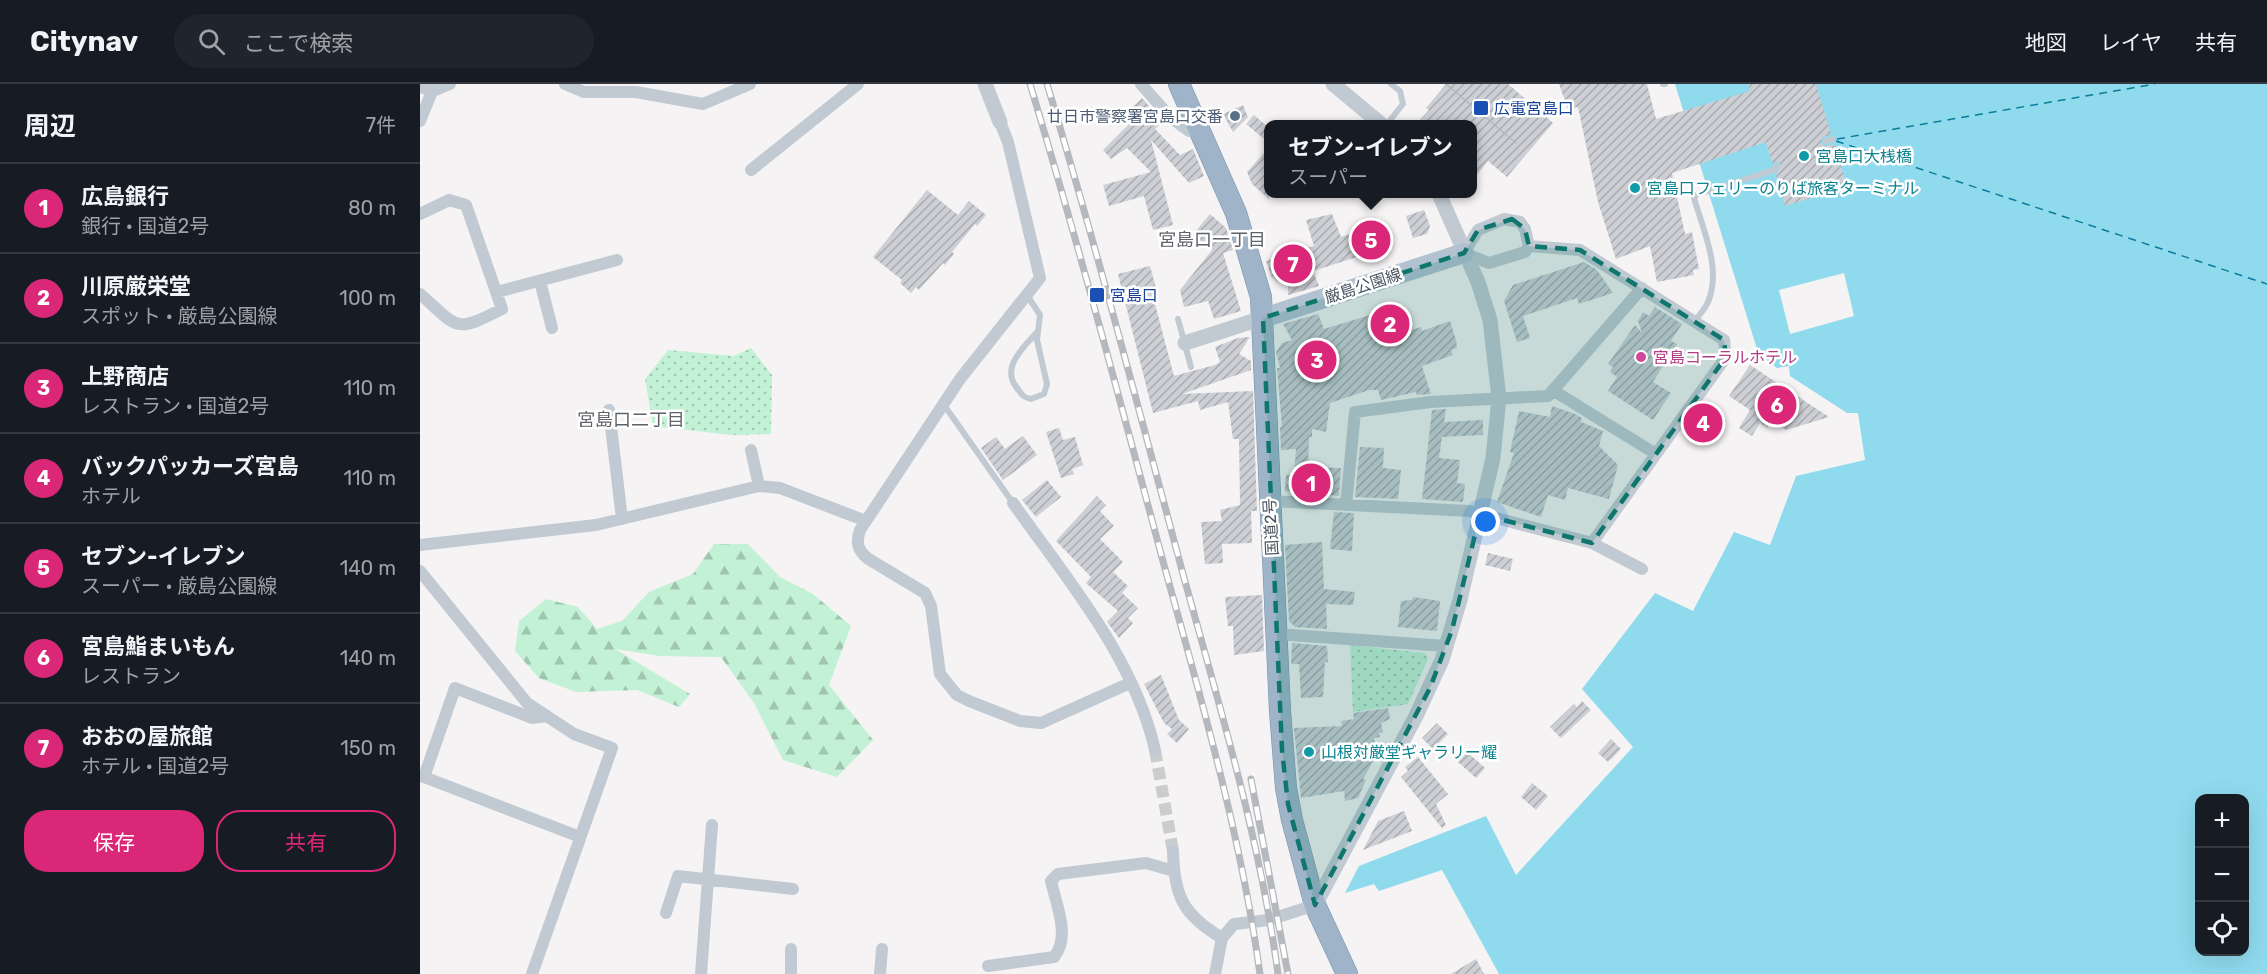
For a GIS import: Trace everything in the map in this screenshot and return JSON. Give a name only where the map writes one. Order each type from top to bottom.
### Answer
[{"type":"highway","name":"国道2号","points":[[1179,84],[1243,233],[1261,297],[1282,750],[1288,804],[1315,905],[1347,974]]},
{"type":"main road","name":"厳島公園線","points":[[1263,318],[1464,252]]},
{"type":"street","points":[[420,87],[434,88],[450,84]]},
{"type":"street","points":[[565,84],[584,92],[636,92],[703,104],[750,84]]},
{"type":"street","points":[[751,170],[858,84]]},
{"type":"street","points":[[986,84],[1008,142],[1040,278],[944,405],[866,520],[856,540],[859,550],[867,558],[926,593],[931,606],[940,674],[957,695],[1020,721],[1041,723],[1130,683]]},
{"type":"street","points":[[1141,84],[1171,118],[1189,131],[1199,129]]},
{"type":"street","points":[[1333,84],[1376,120]]},
{"type":"street","points":[[420,121],[434,88]]},
{"type":"street","points":[[1215,974],[1222,938],[1234,924],[1269,920],[1315,905],[1416,716],[1446,646],[1480,514],[1497,436],[1499,398],[1490,320],[1478,282],[1441,198]]},
{"type":"street","points":[[420,214],[449,200],[466,205],[502,309],[470,326],[456,325],[420,294]]},
{"type":"street","points":[[1464,252],[1478,230],[1504,219],[1520,222],[1525,229],[1529,246]]},
{"type":"street","points":[[1464,252],[1484,262],[1494,263],[1522,253],[1529,246],[1580,250],[1724,340],[1726,357],[1592,543]]},
{"type":"street","points":[[497,292],[617,260]]},
{"type":"street","points":[[540,281],[552,328]]},
{"type":"street","points":[[1346,505],[1355,412],[1430,402],[1548,396],[1642,288]]},
{"type":"street","points":[[1185,343],[1263,318]]},
{"type":"street","points":[[1554,391],[1656,454]]},
{"type":"street","points":[[609,410],[622,519]]},
{"type":"street","points":[[751,450],[759,486]]},
{"type":"street","points":[[420,545],[596,525],[759,486],[780,488],[866,520]]},
{"type":"street","points":[[1270,501],[1469,511],[1592,543],[1642,569]]},
{"type":"street","points":[[1013,502],[1108,638],[1130,683],[1155,750]]},
{"type":"street","points":[[420,571],[527,703],[574,734],[612,748],[532,974]]},
{"type":"street","points":[[1276,634],[1446,646]]},
{"type":"street","points":[[547,716],[532,718],[455,688],[424,777],[580,837]]},
{"type":"street","points":[[701,974],[712,825]]},
{"type":"street","points":[[1173,851],[1178,893],[1188,912],[1203,926],[1222,938]]},
{"type":"street","points":[[988,966],[1054,957],[1061,948],[1063,936],[1051,881],[1058,874],[1146,863],[1174,871]]},
{"type":"street","points":[[666,912],[678,876],[793,889]]},
{"type":"street","points":[[791,949],[791,974]]},
{"type":"street","points":[[880,974],[882,949]]},
{"type":"lane","points":[[1389,120],[1403,104],[1400,91],[1391,84]]},
{"type":"lane","points":[[1695,322],[1709,302],[1713,279],[1712,260],[1694,198],[1775,168]]},
{"type":"lane","points":[[1027,295],[1038,310],[1040,319],[1038,331],[1040,355],[1046,378],[1046,389],[1040,397],[1026,398],[1010,376],[1011,367],[1038,331]]},
{"type":"lane","points":[[1178,319],[1191,367]]},
{"type":"lane","points":[[1022,351],[1029,349],[1040,355]]},
{"type":"lane","points":[[944,405],[1013,502]]},
{"type":"highlighted area","points":[[1512,219],[1525,229],[1529,246],[1580,250],[1724,340],[1726,357],[1592,543],[1480,514],[1452,630],[1430,688],[1315,905],[1288,804],[1282,750],[1263,318],[1464,253],[1478,230]]},
{"type":"green space","points":[[751,348],[772,375],[771,434],[731,435],[653,426],[645,379],[668,350],[734,356]]},
{"type":"green space","points":[[714,544],[748,544],[780,577],[813,594],[851,626],[829,685],[873,740],[837,777],[783,760],[754,703],[721,657],[660,656],[615,649],[690,694],[679,707],[637,690],[576,692],[539,678],[515,651],[519,621],[546,599],[578,607],[597,629],[622,621],[649,592],[693,574]]},
{"type":"green space","points":[[1350,645],[1425,653],[1428,659],[1408,704],[1353,712]]},
{"type":"water","points":[[1675,84],[2267,84],[2267,974],[1499,974],[1442,870],[1379,891],[1374,884],[1345,893],[1359,866],[1486,816],[1516,875],[1633,747],[1582,689],[1655,593],[1693,611],[1734,532],[1770,545],[1796,476],[1865,460],[1858,413],[1847,413],[1790,376],[1789,366],[1777,368],[1764,358],[1761,362]]},
{"type":"pier","points":[[1844,273],[1854,316],[1790,334],[1779,290]]},
{"type":"building","points":[[1446,84],[1508,84],[1553,123],[1507,177],[1488,161],[1477,175],[1477,120],[1420,120],[1429,110],[1426,108]]},
{"type":"building","points":[[1559,84],[1647,84],[1656,119],[1750,91],[1748,84],[1816,84],[1831,134],[1823,137],[1821,143],[1825,146],[1834,144],[1847,187],[1785,206],[1776,175],[1781,165],[1778,161],[1772,163],[1766,142],[1672,173],[1685,234],[1692,232],[1699,269],[1693,270],[1694,275],[1657,282],[1650,246],[1616,259],[1598,202],[1578,107],[1568,109]]},
{"type":"building","points":[[1142,98],[1163,122],[1155,129],[1180,155],[1193,149],[1204,176],[1189,183],[1151,140],[1173,225],[1153,230],[1144,196],[1109,206],[1103,185],[1151,172],[1127,148],[1111,159],[1103,150],[1132,121],[1125,114]]},
{"type":"building","points":[[1243,105],[1248,117],[1233,132],[1223,114]]},
{"type":"building","points":[[1254,115],[1264,124],[1264,139],[1246,124]]},
{"type":"building","points":[[1264,153],[1264,195],[1252,184],[1247,172]]},
{"type":"building","points":[[927,190],[958,215],[969,201],[986,215],[977,226],[975,224],[952,252],[954,254],[945,265],[943,263],[919,290],[916,287],[911,293],[900,283],[902,280],[873,257]]},
{"type":"building","points":[[1424,210],[1430,226],[1427,234],[1413,238],[1406,216]]},
{"type":"building","points":[[1210,214],[1226,228],[1233,250],[1223,253],[1241,311],[1214,319],[1208,301],[1184,307],[1180,290],[1212,250],[1195,237],[1195,232]]},
{"type":"building","points":[[1332,214],[1341,237],[1377,225],[1385,248],[1313,271],[1319,286],[1288,295],[1288,278],[1277,281],[1271,276],[1266,261],[1314,246],[1306,220]]},
{"type":"building","points":[[1584,262],[1597,270],[1613,293],[1579,304],[1577,298],[1523,316],[1530,338],[1517,342],[1504,301],[1513,285]]},
{"type":"building","points":[[1150,266],[1156,288],[1151,289],[1174,376],[1215,365],[1220,362],[1215,347],[1238,338],[1250,337],[1239,354],[1251,361],[1251,370],[1182,394],[1253,391],[1257,511],[1251,511],[1252,543],[1222,544],[1223,563],[1205,564],[1201,522],[1222,521],[1220,510],[1240,505],[1239,439],[1233,439],[1228,402],[1200,410],[1198,401],[1153,413],[1118,274]]},
{"type":"building","points":[[1403,305],[1411,330],[1421,327],[1422,331],[1450,321],[1456,340],[1457,348],[1451,350],[1453,355],[1422,366],[1431,394],[1417,395],[1416,392],[1381,400],[1378,390],[1369,390],[1330,403],[1326,432],[1312,429],[1312,437],[1309,437],[1308,467],[1341,468],[1339,496],[1285,491],[1286,475],[1294,476],[1296,449],[1281,450],[1280,427],[1282,427],[1277,368],[1280,368],[1276,352],[1282,343],[1292,340],[1283,324],[1318,314],[1324,329]]},
{"type":"building","name":"宮島コーラルホテル","points":[[1655,307],[1682,324],[1671,341],[1677,344],[1653,382],[1671,393],[1653,420],[1608,391],[1617,377],[1610,372],[1613,367],[1608,364],[1635,325],[1642,333],[1638,321],[1643,312],[1649,316]]},
{"type":"building","points":[[1750,365],[1829,417],[1786,430],[1772,421],[1767,428],[1760,423],[1752,436],[1739,428],[1750,410],[1729,396]]},
{"type":"building","points":[[1552,406],[1575,414],[1582,418],[1581,422],[1603,431],[1599,446],[1618,465],[1609,499],[1568,488],[1565,500],[1548,495],[1541,517],[1497,502],[1514,453],[1510,452],[1519,411],[1550,417]]},
{"type":"building","points":[[1446,409],[1444,422],[1483,420],[1483,435],[1442,437],[1439,458],[1460,460],[1457,483],[1465,484],[1463,502],[1422,499],[1432,410]]},
{"type":"building","points":[[1698,410],[1721,426],[1711,440],[1685,435],[1692,426],[1689,423]]},
{"type":"building","points":[[1059,428],[1063,440],[1075,437],[1083,465],[1072,469],[1074,474],[1061,478],[1046,432]]},
{"type":"building","points":[[1023,436],[1037,455],[1003,480],[981,448],[996,437],[1005,449]]},
{"type":"building","points":[[1360,447],[1384,448],[1383,468],[1401,470],[1398,499],[1355,497]]},
{"type":"building","points":[[1047,480],[1061,497],[1036,517],[1022,500]]},
{"type":"building","points":[[1097,496],[1106,505],[1100,511],[1114,526],[1100,539],[1123,562],[1113,572],[1128,586],[1122,593],[1138,608],[1128,618],[1133,623],[1119,638],[1107,622],[1118,611],[1086,583],[1091,577],[1056,541]]},
{"type":"building","points":[[1334,512],[1354,513],[1352,551],[1330,549]]},
{"type":"building","points":[[1322,542],[1324,589],[1355,592],[1353,605],[1326,604],[1327,629],[1295,627],[1289,621],[1285,545]]},
{"type":"building","points":[[1488,553],[1513,559],[1510,571],[1485,565]]},
{"type":"building","points":[[1262,595],[1264,651],[1234,655],[1233,626],[1228,626],[1225,597]]},
{"type":"building","points":[[1413,597],[1440,601],[1437,631],[1398,627],[1401,601],[1412,600]]},
{"type":"building","points":[[1292,643],[1327,646],[1328,662],[1325,662],[1323,697],[1301,698],[1299,664],[1291,664]]},
{"type":"building","points":[[1161,675],[1179,720],[1189,729],[1177,743],[1167,734],[1172,729],[1164,723],[1144,684]]},
{"type":"building","points":[[1582,701],[1591,710],[1561,738],[1550,727],[1574,704],[1577,707]]},
{"type":"building","points":[[1388,708],[1390,719],[1381,723],[1383,732],[1379,733],[1380,737],[1374,738],[1375,745],[1372,746],[1375,758],[1363,779],[1366,780],[1358,798],[1345,801],[1344,791],[1301,798],[1294,728],[1342,726],[1341,721],[1354,719],[1353,713]]},
{"type":"building","points":[[1437,723],[1448,734],[1433,749],[1422,738]]},
{"type":"building","points":[[1611,739],[1621,749],[1608,762],[1598,753]]},
{"type":"building","points":[[1467,752],[1485,768],[1476,778],[1458,762]]},
{"type":"building","points":[[1418,757],[1448,794],[1436,804],[1446,825],[1442,828],[1401,777],[1408,771],[1405,767]]},
{"type":"building","points":[[1532,783],[1548,796],[1536,810],[1521,797]]},
{"type":"building","points":[[1404,811],[1412,831],[1363,850],[1378,821]]},
{"type":"building","points":[[1476,959],[1484,974],[1451,974]]},
{"type":"ferry route","points":[[1837,139],[2155,84]]},
{"type":"ferry route","points":[[1836,141],[2267,284]]},
{"type":"tunnel","points":[[1155,750],[1173,851]]},
{"type":"tram line","points":[[1446,84],[1516,143]]},
{"type":"railway","points":[[1030,84],[1099,324],[1206,717],[1242,870],[1260,974]]},
{"type":"railway","points":[[1047,84],[1100,267],[1250,822],[1278,974]]},
{"type":"railway","points":[[1251,779],[1288,974]]},
{"type":"place","name":"広電宮島口","points":[[1481,108]]},
{"type":"place","name":"廿日市警察署宮島口交番","points":[[1235,116]]},
{"type":"place","name":"宮島口大桟橋","points":[[1804,156]]},
{"type":"place","name":"宮島口フェリーのりば旅客ターミナル","points":[[1635,188]]},
{"type":"place","name":"セブン-イレブン","points":[[1371,240]]},
{"type":"place","name":"おおの屋旅館","points":[[1293,264]]},
{"type":"place","name":"宮島口","points":[[1097,295]]},
{"type":"place","name":"川原厳栄堂","points":[[1390,324]]},
{"type":"place","name":"宮島コーラルホテル","points":[[1641,357]]},
{"type":"place","name":"上野商店","points":[[1317,360]]},
{"type":"place","name":"宮島鮨まいもん","points":[[1777,405]]},
{"type":"place","name":"バックパッカーズ宮島","points":[[1703,423]]},
{"type":"place","name":"広島銀行","points":[[1311,483]]},
{"type":"place","name":"山根対厳堂ギャラリー耀","points":[[1309,752]]},
{"type":"district","name":"宮島口一丁目","points":[[1212,240]]},
{"type":"district","name":"宮島口二丁目","points":[[631,420]]}]
